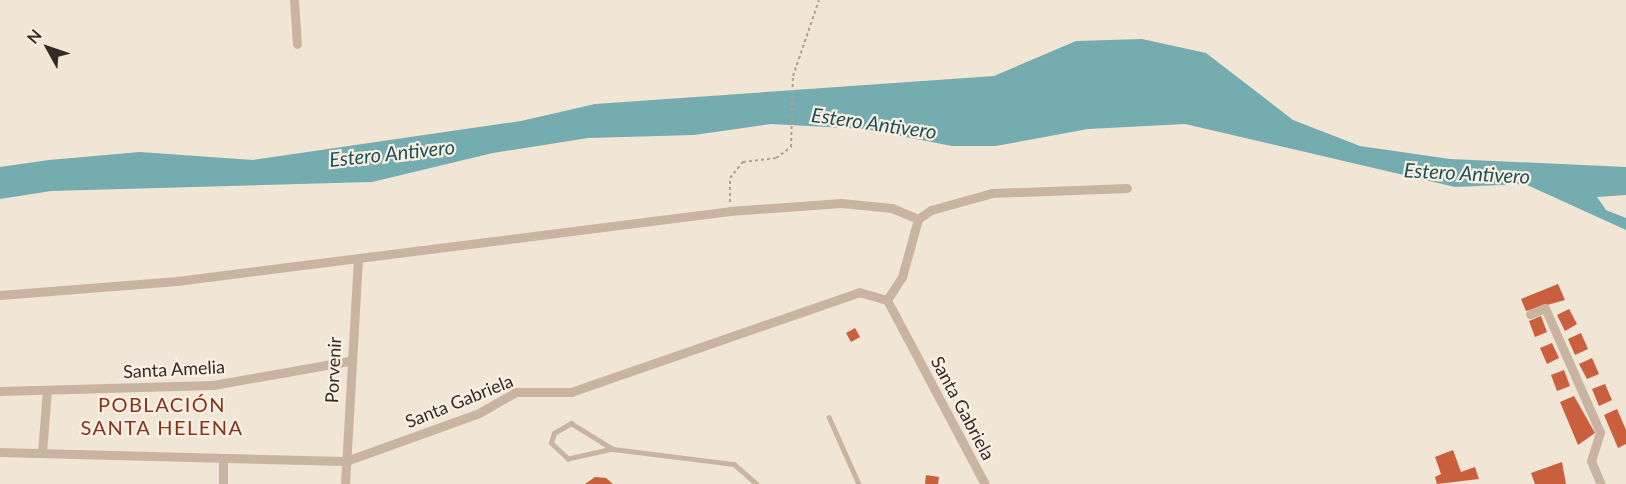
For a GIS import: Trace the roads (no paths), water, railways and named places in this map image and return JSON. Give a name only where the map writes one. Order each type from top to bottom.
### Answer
[{"type":"street","points":[[294,0],[297,44]]},
{"type":"street","points":[[0,295],[177,281],[358,259],[458,241],[730,211],[841,203],[892,208],[918,219],[992,193],[1126,188]]},
{"type":"street","points":[[887,300],[902,277],[918,219]]},
{"type":"street","name":"Porvenir","points":[[345,484],[349,361],[358,259]]},
{"type":"street","name":"Santa Gabriela","points":[[0,452],[346,461],[479,413],[516,392],[571,392],[828,299],[859,292],[887,300],[985,484]]},
{"type":"street","points":[[1530,314],[1545,308],[1600,432],[1591,461],[1600,484]]},
{"type":"street","name":"Santa Amelia","points":[[0,391],[213,385],[349,361]]},
{"type":"street","points":[[42,453],[46,390]]},
{"type":"street","points":[[222,484],[223,459]]},
{"type":"lane","points":[[829,417],[860,484]]},
{"type":"lane","points":[[613,449],[571,423],[554,433],[551,443],[568,459],[613,449],[712,457],[744,469],[757,484]]},
{"type":"water","name":"Estero Antivero","points":[[1142,39],[1206,53],[1293,120],[1360,146],[1450,159],[1626,167],[1626,195],[1597,197],[1606,210],[1626,218],[1626,230],[1525,184],[1455,187],[1185,124],[1088,129],[996,146],[952,146],[865,129],[771,124],[694,135],[588,138],[493,153],[372,182],[51,191],[0,199],[0,167],[49,160],[140,152],[253,160],[521,121],[595,104],[994,76],[1076,41]]},
{"type":"district","name":"POBLACIÓN SANTA HELENA","points":[[162,416]]}]
